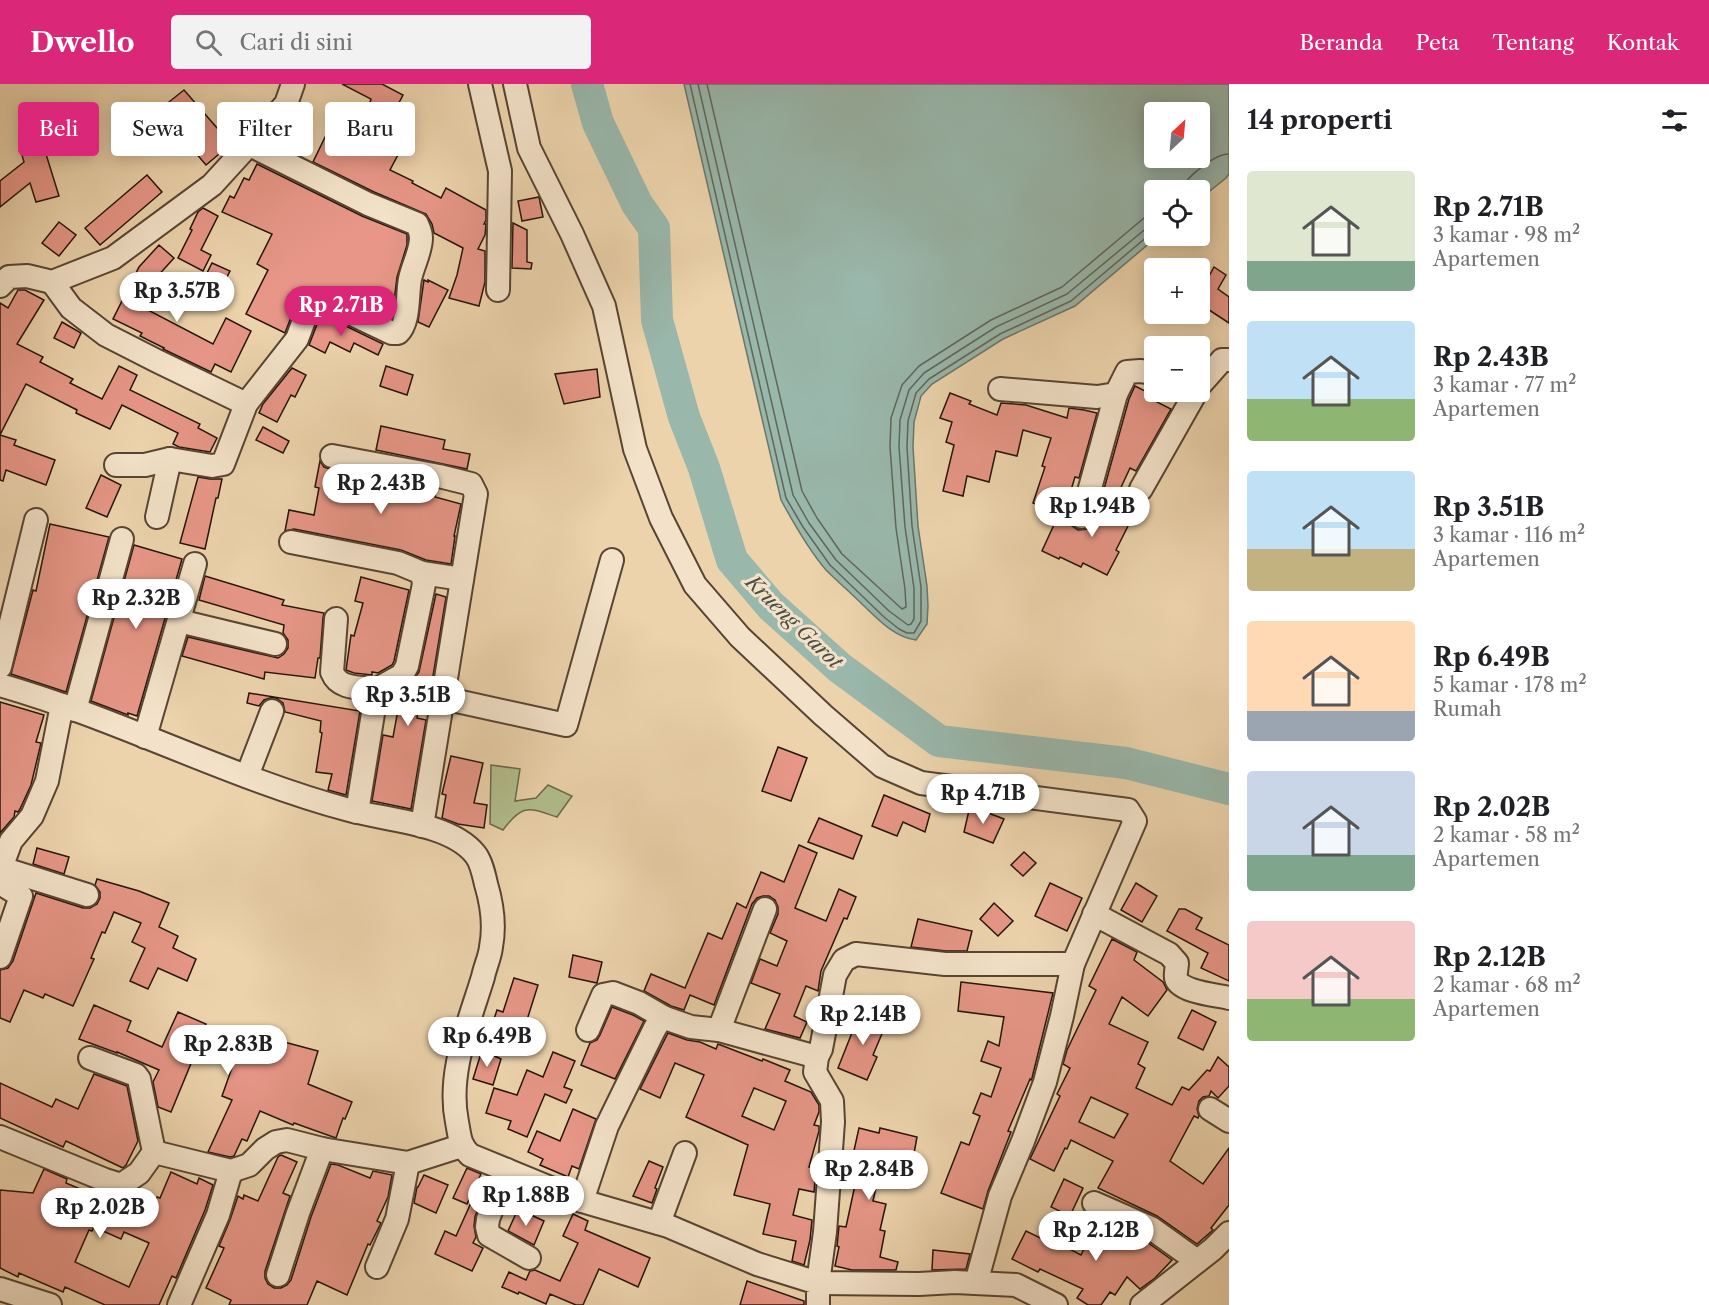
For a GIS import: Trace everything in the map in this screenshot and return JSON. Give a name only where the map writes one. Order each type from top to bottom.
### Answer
[{"type":"street","points":[[287,102],[292,84]]},
{"type":"street","points":[[480,84],[500,171],[498,290]]},
{"type":"street","points":[[515,84],[529,148],[572,234],[604,306],[635,449],[662,518],[695,585],[740,637],[823,715],[882,766],[921,783],[1128,810],[1135,821],[1073,964],[1045,1082],[1000,1196],[976,1282]]},
{"type":"street","points":[[0,286],[9,277],[27,276],[52,282],[113,258],[212,185],[240,156]]},
{"type":"street","points":[[116,465],[145,465],[170,459],[212,466],[223,464],[246,404],[297,339],[313,302],[325,301],[392,333],[398,333],[402,329],[409,301],[410,280],[421,239],[417,225],[368,204],[272,156]]},
{"type":"street","points":[[52,282],[71,308],[106,335],[246,404]]},
{"type":"street","points":[[1210,374],[1222,360],[1229,360]]},
{"type":"street","points":[[1082,517],[1116,393],[1127,372],[1144,371]]},
{"type":"street","points":[[1000,389],[1096,396],[1116,393]]},
{"type":"street","points":[[1141,489],[1190,402]]},
{"type":"street","points":[[332,456],[471,484],[476,494],[422,826]]},
{"type":"street","points":[[157,517],[170,459]]},
{"type":"street","points":[[0,667],[36,520]]},
{"type":"street","points":[[1,878],[11,841],[32,816],[48,782],[68,707],[122,539]]},
{"type":"street","points":[[291,542],[398,562],[422,573],[462,579]]},
{"type":"street","points":[[443,698],[566,725],[612,560]]},
{"type":"street","points":[[145,737],[195,564]]},
{"type":"street","points":[[336,619],[332,672],[335,680],[342,685],[377,689],[402,675],[407,666],[424,584],[422,573]]},
{"type":"street","points":[[179,621],[275,644]]},
{"type":"street","points":[[0,685],[68,707],[309,799],[422,826],[456,838],[476,855],[490,898],[493,924],[491,947],[458,1059],[455,1083],[456,1116],[461,1146],[470,1155],[582,1201],[659,1223],[757,1264],[818,1294],[919,1284],[976,1282],[1016,1285],[1056,1305]]},
{"type":"street","points":[[357,812],[377,689]]},
{"type":"street","points":[[247,776],[272,711]]},
{"type":"street","points":[[1,878],[87,895]]},
{"type":"street","points":[[0,957],[21,896],[1,878]]},
{"type":"street","points":[[718,1030],[765,909]]},
{"type":"street","points":[[1094,914],[1169,954],[1177,963],[1176,978],[1180,985],[1187,989],[1229,998]]},
{"type":"street","points":[[818,1294],[833,1122],[832,1101],[815,1072],[834,975],[844,960],[856,954],[945,964],[1073,964]]},
{"type":"street","points":[[588,1030],[603,995],[614,993],[639,1003],[665,1018],[691,1027],[718,1030],[817,1058]]},
{"type":"street","points":[[582,1201],[607,1126],[654,1030],[665,1018]]},
{"type":"street","points":[[0,1137],[121,1185],[139,1173],[154,1152],[139,1079],[136,1075],[90,1058]]},
{"type":"street","points":[[154,1152],[231,1171],[249,1165],[265,1149],[276,1142],[287,1140],[322,1149],[408,1163],[461,1146]]},
{"type":"street","points":[[278,1275],[322,1149]]},
{"type":"street","points":[[659,1223],[685,1153]]},
{"type":"street","points":[[376,1267],[398,1219],[408,1163]]},
{"type":"street","points":[[507,1170],[487,1227],[489,1235],[529,1258]]},
{"type":"street","points":[[179,1305],[218,1215],[231,1171]]},
{"type":"street","points":[[1094,1203],[1151,1228],[1217,1252]]},
{"type":"street","points":[[1142,1305],[1217,1252]]},
{"type":"street","points":[[0,1289],[50,1305]]},
{"type":"green space","points":[[491,765],[520,769],[515,801],[536,798],[548,785],[572,796],[557,817],[540,811],[527,810],[516,815],[503,830],[490,824]]},
{"type":"water","points":[[684,84],[1229,84],[1229,174],[1226,178],[1210,191],[1210,180],[1144,180],[1144,246],[1146,246],[1075,306],[1003,339],[932,384],[921,396],[914,422],[913,447],[918,526],[928,606],[927,624],[916,640],[887,627],[826,570],[796,527],[781,500]]},
{"type":"building","points":[[342,84],[382,84],[403,95],[399,102],[370,102],[371,99]]},
{"type":"building","points":[[184,90],[194,102],[169,102]]},
{"type":"building","points":[[205,114],[217,128],[217,156],[206,165],[198,156],[205,156]]},
{"type":"building","points":[[325,137],[325,156],[397,156],[390,170],[441,198],[446,188],[486,210],[485,235],[478,249],[485,251],[485,282],[479,306],[449,298],[463,248],[434,233],[426,214],[313,162]]},
{"type":"building","points":[[22,156],[47,156],[59,196],[36,202],[30,183],[0,207],[0,181],[24,162]]},
{"type":"building","points":[[257,164],[362,216],[407,234],[407,245],[397,277],[392,318],[331,289],[321,287],[308,289],[298,299],[285,333],[246,314],[268,270],[257,264],[272,234],[222,212],[230,196],[234,198],[244,178],[249,180]]},
{"type":"building","points":[[147,175],[162,192],[100,245],[85,228]]},
{"type":"building","points":[[539,197],[543,217],[522,221],[518,201]]},
{"type":"building","points":[[203,208],[218,216],[201,250],[211,255],[203,271],[178,258],[198,212]]},
{"type":"building","points":[[59,222],[76,235],[59,256],[42,243]]},
{"type":"building","points":[[513,223],[527,230],[527,262],[532,263],[531,269],[512,268]]},
{"type":"building","points":[[159,245],[174,258],[154,280],[157,282],[144,308],[213,344],[226,318],[251,331],[231,372],[215,364],[211,372],[163,349],[140,336],[142,333],[113,319],[139,267]]},
{"type":"building","points":[[212,263],[230,271],[220,290],[203,281]]},
{"type":"building","points":[[1214,267],[1226,275],[1218,289],[1229,297],[1229,323],[1210,311],[1210,274]]},
{"type":"building","points":[[424,280],[448,290],[429,327],[418,322]]},
{"type":"building","points":[[18,290],[25,290],[44,300],[17,344],[43,357],[40,362],[73,379],[70,383],[102,399],[119,366],[137,375],[130,390],[200,424],[198,428],[217,438],[210,452],[179,447],[173,444],[178,433],[122,405],[110,429],[76,413],[77,410],[26,384],[0,435],[0,303],[8,308]]},
{"type":"building","points":[[321,314],[383,344],[378,355],[354,343],[350,352],[330,342],[325,353],[309,345]]},
{"type":"building","points":[[62,322],[81,333],[74,348],[54,338]]},
{"type":"building","points":[[386,366],[413,375],[407,395],[380,386]]},
{"type":"building","points":[[292,368],[306,375],[295,397],[291,395],[277,422],[259,413],[263,404]]},
{"type":"building","points":[[597,369],[600,397],[564,404],[555,374]]},
{"type":"building","points":[[1135,386],[1144,390],[1144,402],[1157,402],[1171,409],[1136,471],[1130,468],[1117,496],[1104,489],[1129,399]]},
{"type":"building","points":[[950,393],[971,401],[969,404],[997,415],[1001,403],[1026,405],[1067,418],[1069,408],[1097,413],[1079,478],[1075,477],[1064,513],[1033,503],[1045,467],[1042,466],[1051,438],[1023,430],[1017,456],[996,451],[989,482],[967,476],[963,496],[943,491],[954,445],[946,442],[952,422],[940,418]]},
{"type":"building","points":[[381,426],[445,440],[443,449],[470,454],[467,469],[376,450]]},
{"type":"building","points":[[263,427],[289,441],[283,453],[256,440]]},
{"type":"building","points":[[0,435],[16,440],[14,445],[55,460],[46,485],[6,470],[3,481],[0,480]]},
{"type":"building","points":[[320,461],[324,467],[330,469],[436,489],[435,497],[461,504],[451,564],[426,560],[401,550],[294,529],[285,531],[289,510],[314,515],[319,488],[315,487]]},
{"type":"building","points":[[101,475],[121,485],[107,517],[86,508]]},
{"type":"building","points":[[198,477],[222,479],[205,549],[180,543]]},
{"type":"building","points":[[1109,497],[1136,510],[1116,550],[1119,552],[1107,575],[1083,563],[1081,567],[1042,551],[1058,516],[1069,521],[1078,530],[1092,531]]},
{"type":"building","points":[[50,524],[109,537],[66,692],[11,674],[33,590],[36,591]]},
{"type":"building","points":[[134,545],[182,559],[137,716],[128,713],[128,715],[91,701]]},
{"type":"building","points":[[205,576],[284,600],[282,605],[324,613],[320,658],[318,658],[315,678],[265,672],[264,679],[182,656],[188,637],[278,658],[288,648],[288,640],[283,633],[284,625],[199,600]]},
{"type":"building","points":[[361,577],[409,590],[394,661],[392,665],[378,673],[372,672],[372,675],[346,670],[351,635],[354,636],[363,603],[355,601]]},
{"type":"building","points":[[436,594],[446,597],[430,694],[421,692],[417,718],[426,720],[411,809],[372,801],[383,735],[393,737],[398,710],[394,710],[397,693],[409,686],[419,672]]},
{"type":"building","points":[[249,693],[360,711],[346,795],[328,790],[332,774],[316,772],[322,733],[320,732],[321,721],[285,712],[283,703],[276,698],[264,700],[259,706],[247,703]]},
{"type":"building","points":[[0,702],[44,715],[36,742],[41,743],[31,785],[20,809],[18,812],[15,811],[14,817],[0,833]]},
{"type":"building","points":[[778,747],[807,758],[791,801],[762,791]]},
{"type":"building","points":[[451,756],[483,763],[474,803],[487,805],[484,828],[458,824],[442,818],[446,795],[442,794]]},
{"type":"building","points":[[884,795],[930,814],[925,832],[903,822],[897,836],[872,826]]},
{"type":"building","points":[[970,806],[1004,819],[993,843],[964,832]]},
{"type":"building","points":[[819,818],[862,836],[853,859],[808,842]]},
{"type":"building","points":[[799,845],[817,853],[795,908],[826,921],[839,889],[856,897],[847,919],[844,918],[821,971],[818,991],[806,986],[794,1016],[807,1022],[800,1038],[765,1029],[780,994],[751,983],[760,959],[777,966],[787,941],[770,933],[778,914],[778,907],[775,900],[769,896],[757,898],[752,904],[714,1005],[690,995],[684,1010],[671,1006],[644,991],[651,974],[685,988],[708,933],[722,939],[737,903],[746,908],[761,872],[784,882]]},
{"type":"building","points":[[37,848],[69,857],[64,874],[33,864]]},
{"type":"building","points":[[1024,852],[1036,863],[1023,876],[1011,865]]},
{"type":"building","points":[[97,879],[139,891],[169,903],[159,927],[178,936],[173,948],[196,959],[187,981],[158,968],[148,989],[130,981],[145,948],[132,942],[141,923],[114,912],[105,933],[102,932],[91,958],[94,959],[73,1006],[45,994],[43,998],[24,990],[10,1022],[0,1018],[0,970],[8,968],[13,961],[36,893],[83,908],[90,908],[97,904],[100,898],[100,892],[95,885]]},
{"type":"building","points":[[1050,883],[1082,898],[1067,931],[1035,916]]},
{"type":"building","points":[[1136,883],[1157,896],[1142,922],[1121,910]]},
{"type":"building","points":[[994,903],[1013,921],[998,936],[980,919]]},
{"type":"building","points":[[1179,909],[1185,909],[1202,918],[1196,929],[1229,945],[1229,981],[1201,968],[1208,953],[1167,931]]},
{"type":"building","points":[[918,919],[972,931],[967,951],[911,947]]},
{"type":"building","points":[[1112,939],[1137,952],[1134,960],[1163,982],[1167,990],[1148,1016],[1122,997],[1109,1024],[1148,1042],[1138,1064],[1145,1068],[1136,1088],[1172,1105],[1182,1087],[1189,1090],[1207,1070],[1210,1071],[1218,1057],[1229,1067],[1229,1086],[1218,1098],[1211,1091],[1209,1096],[1199,1101],[1197,1109],[1199,1116],[1198,1118],[1194,1116],[1170,1161],[1203,1184],[1229,1148],[1229,1205],[1211,1228],[1213,1230],[1197,1244],[1157,1216],[1098,1188],[1113,1161],[1071,1140],[1054,1171],[1030,1159],[1060,1096],[1057,1094],[1070,1068],[1063,1064],[1067,1050],[1096,990],[1089,986]],"holes":[[[1091,1097],[1128,1114],[1114,1138],[1079,1122]]]},
{"type":"building","points":[[573,955],[602,962],[597,983],[569,977]]},
{"type":"building","points":[[514,978],[538,985],[527,1020],[539,1024],[533,1044],[490,1031],[497,1010],[503,1012]]},
{"type":"building","points":[[961,982],[1053,993],[1032,1078],[1008,1131],[1011,1132],[983,1209],[941,1193],[961,1142],[969,1145],[980,1116],[973,1113],[981,1093],[991,1097],[1001,1068],[981,1061],[988,1041],[999,1046],[1004,1017],[958,1011]]},
{"type":"building","points":[[94,1005],[131,1021],[127,1031],[162,1047],[178,1012],[206,1024],[203,1029],[241,1042],[243,1034],[283,1048],[284,1042],[318,1051],[308,1084],[352,1102],[336,1138],[294,1123],[293,1125],[260,1111],[247,1141],[242,1139],[234,1156],[208,1152],[232,1100],[222,1096],[234,1062],[197,1049],[171,1112],[158,1107],[153,1082],[159,1070],[79,1039]]},
{"type":"building","points":[[612,1007],[644,1021],[615,1079],[581,1065],[590,1043],[597,1040],[600,1035]]},
{"type":"building","points":[[861,1010],[887,1022],[873,1055],[877,1057],[867,1080],[838,1068]]},
{"type":"building","points":[[1192,1010],[1216,1022],[1203,1050],[1178,1038]]},
{"type":"building","points":[[668,1033],[716,1049],[718,1044],[790,1070],[785,1081],[811,1092],[819,1105],[814,1125],[819,1126],[819,1131],[809,1167],[816,1169],[814,1192],[799,1189],[793,1215],[812,1220],[804,1265],[792,1261],[796,1241],[763,1234],[770,1204],[734,1195],[748,1145],[686,1117],[704,1075],[675,1063],[660,1098],[640,1089]],"holes":[[[754,1088],[786,1101],[774,1130],[742,1116]]]},
{"type":"building","points":[[482,1050],[501,1059],[493,1085],[473,1079]]},
{"type":"building","points":[[553,1052],[575,1061],[564,1087],[572,1090],[566,1103],[545,1094],[527,1137],[508,1129],[511,1121],[486,1113],[494,1088],[517,1095],[527,1070],[543,1077]]},
{"type":"building","points":[[94,1074],[127,1086],[138,1141],[123,1168],[66,1141],[63,1147],[0,1118],[0,1083],[52,1107],[56,1099],[78,1109]]},
{"type":"building","points":[[573,1109],[596,1119],[579,1169],[572,1166],[568,1177],[540,1165],[543,1159],[528,1152],[537,1131],[560,1141]]},
{"type":"building","points":[[859,1128],[879,1133],[880,1128],[917,1137],[913,1159],[884,1152],[873,1201],[886,1204],[880,1230],[885,1231],[880,1257],[898,1262],[896,1270],[852,1270],[835,1266],[839,1247],[837,1246],[839,1226],[846,1227],[855,1185],[851,1184],[854,1170],[847,1169],[850,1155],[853,1155]]},
{"type":"building","points":[[281,1155],[297,1162],[283,1193],[290,1196],[265,1271],[268,1284],[274,1288],[281,1288],[291,1280],[331,1164],[370,1178],[373,1171],[392,1175],[388,1197],[377,1221],[381,1223],[370,1245],[368,1244],[347,1295],[317,1281],[307,1305],[229,1305],[231,1300],[206,1288],[224,1248],[219,1246],[238,1196],[243,1199],[244,1195],[258,1201]]},
{"type":"building","points":[[649,1161],[663,1167],[652,1203],[633,1196]]},
{"type":"building","points":[[467,1168],[481,1174],[467,1204],[453,1198]]},
{"type":"building","points":[[44,1169],[67,1179],[66,1183],[148,1218],[171,1172],[197,1184],[199,1178],[213,1185],[205,1210],[176,1278],[172,1276],[159,1305],[105,1305],[65,1287],[63,1292],[19,1273],[18,1277],[0,1268],[0,1190],[33,1193]],"holes":[[[94,1227],[121,1239],[124,1232],[149,1243],[129,1287],[75,1262],[89,1230],[92,1231]]]},
{"type":"building","points":[[424,1175],[448,1185],[436,1213],[414,1203],[417,1187]]},
{"type":"building","points":[[1064,1179],[1083,1188],[1070,1216],[1051,1207]]},
{"type":"building","points":[[475,1194],[482,1197],[475,1217],[476,1237],[473,1243],[483,1248],[472,1271],[435,1254],[445,1231],[456,1236]]},
{"type":"building","points":[[518,1209],[544,1221],[534,1245],[508,1231]]},
{"type":"building","points":[[573,1214],[588,1221],[585,1230],[650,1258],[638,1287],[599,1269],[583,1305],[576,1305],[550,1294],[546,1304],[502,1287],[509,1272],[526,1280],[530,1271],[535,1270],[560,1281],[578,1243],[563,1236]]},
{"type":"building","points":[[1098,1220],[1144,1240],[1172,1260],[1155,1278],[1140,1289],[1127,1277],[1115,1295],[1110,1292],[1101,1305],[1088,1305],[1077,1298],[1083,1289],[1040,1269],[1038,1272],[1012,1259],[1026,1231],[1081,1255]]},
{"type":"building","points":[[933,1250],[970,1254],[966,1269],[932,1270]]},
{"type":"building","points":[[747,1281],[804,1301],[804,1305],[740,1305]]},
{"type":"waterway","name":"Krueng Garot","points":[[587,84],[598,123],[637,204],[654,228],[657,320],[684,417],[704,468],[732,560],[771,606],[840,668],[939,741],[1126,763],[1229,789]]}]
